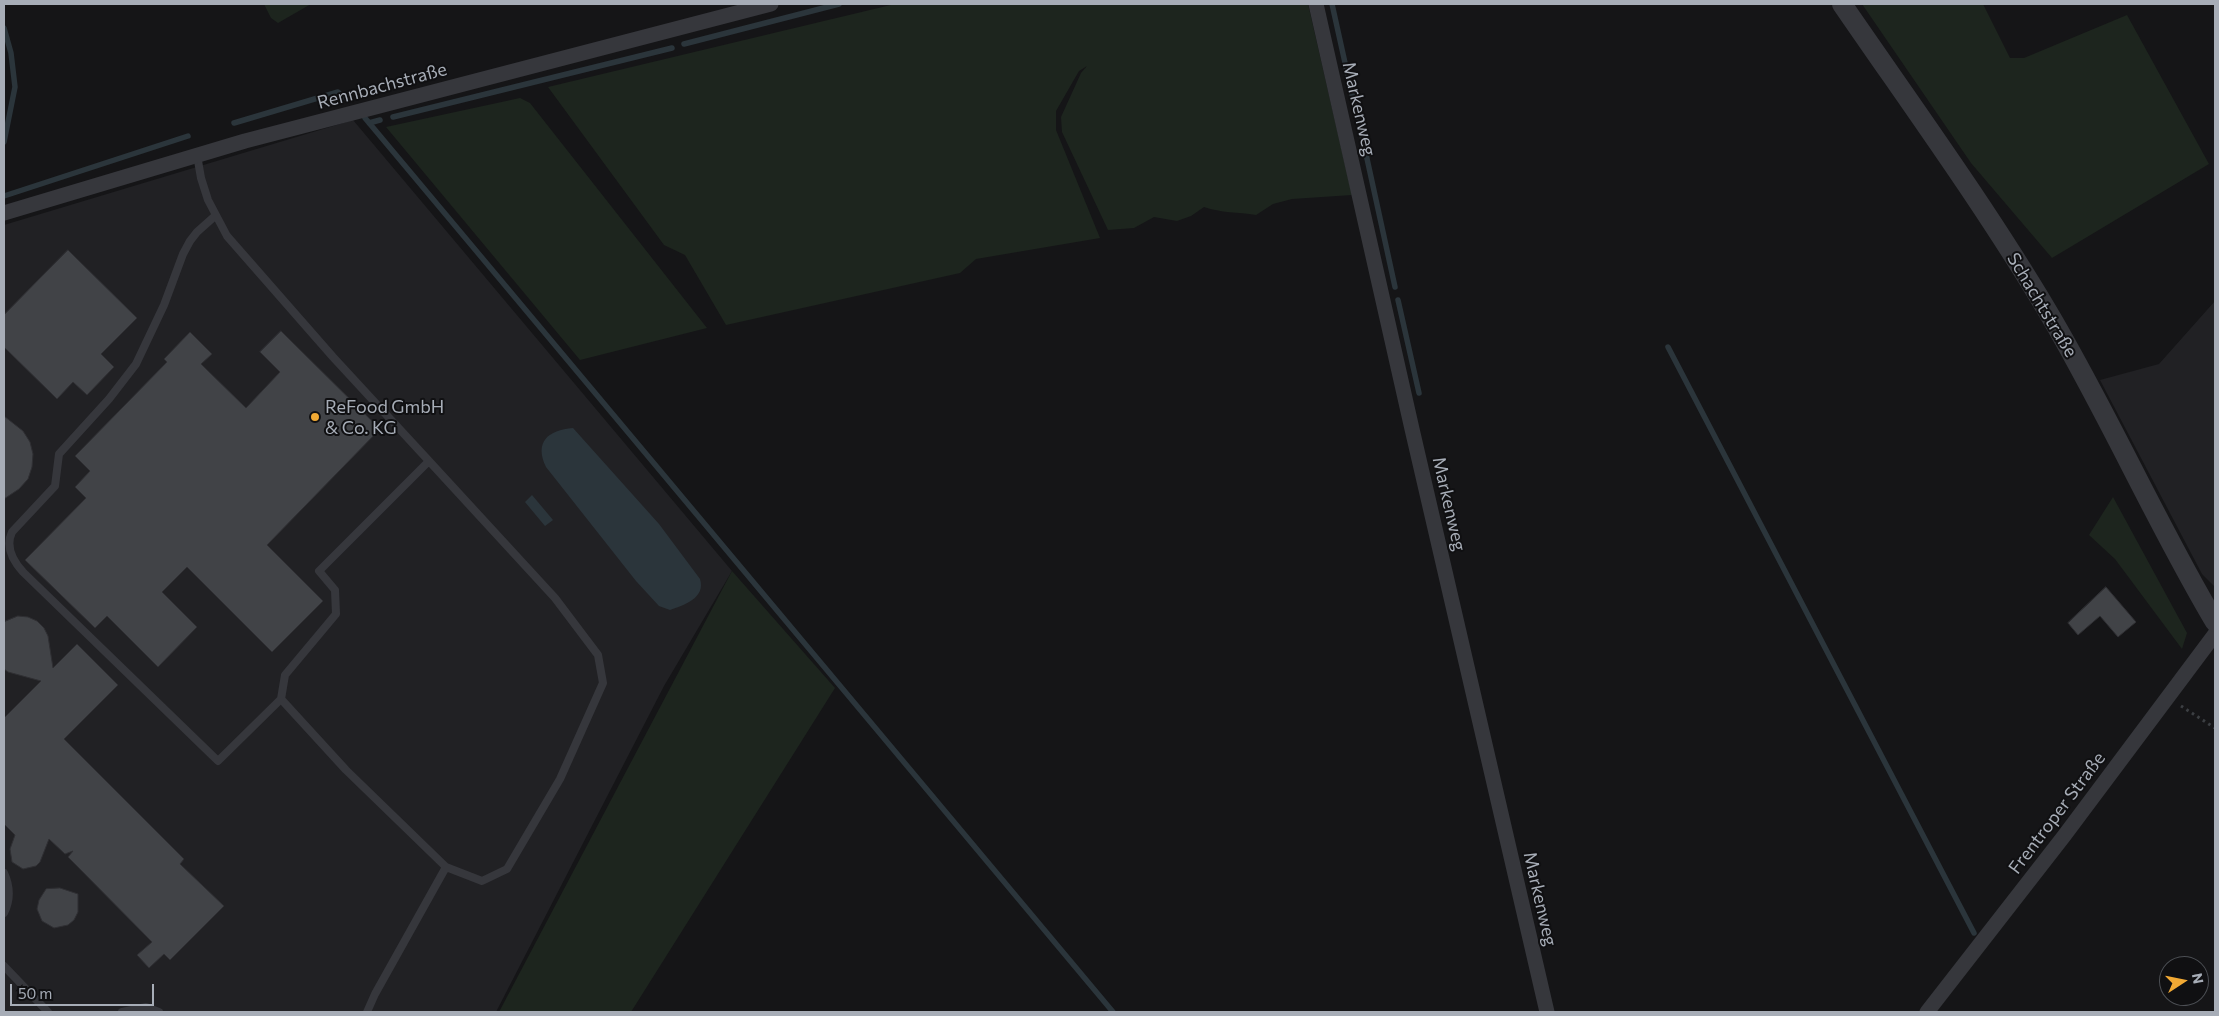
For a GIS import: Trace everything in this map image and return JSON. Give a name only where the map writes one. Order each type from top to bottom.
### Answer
[{"type":"street","name":"Rennbachstraße","points":[[4,213],[197,155],[772,4]]},
{"type":"street","name":"Markenweg","points":[[1316,4],[1547,1012]]},
{"type":"street","name":"Schachtstraße","points":[[1842,4],[1988,217],[2048,312],[2089,384],[2215,622]]},
{"type":"street","name":"Frentroper Straße","points":[[1927,1012],[2064,836],[2215,634]]},
{"type":"lane","points":[[197,155],[201,178],[215,216],[227,236],[247,261],[555,598],[598,655],[603,683],[560,779],[507,869],[482,881],[446,867],[346,770],[282,699]]},
{"type":"lane","points":[[215,216],[196,232],[190,241],[164,305],[136,364],[109,399],[59,454],[55,486],[12,532],[9,539],[9,548],[16,565],[218,761],[282,699],[285,675],[336,614],[334,590],[319,571],[429,461]]},
{"type":"lane","points":[[367,1012],[446,867]]},
{"type":"lane","points":[[4,873],[9,889],[9,899],[4,913]]},
{"type":"lane","points":[[4,966],[48,1012]]},
{"type":"lane","points":[[122,1012],[146,1007],[159,1012]]},
{"type":"path","points":[[2168,697],[2215,728]]},
{"type":"shaded area","points":[[264,4],[311,4],[278,23],[271,18]]},
{"type":"shaded area","points":[[895,4],[1308,4],[1352,195],[1292,199],[1273,204],[1256,215],[1204,207],[1191,216],[1177,221],[1154,217],[1134,228],[1108,230],[1062,132],[1061,117],[1081,73],[1087,66],[1079,71],[1056,111],[1056,130],[1100,238],[976,259],[960,273],[726,325],[685,255],[664,245],[548,87]]},
{"type":"shaded area","points":[[1862,4],[1983,4],[2010,58],[2024,58],[2127,15],[2209,164],[2052,258],[1971,163]]},
{"type":"shaded area","points":[[520,98],[530,103],[707,328],[580,360],[386,127]]},
{"type":"shaded area","points":[[353,120],[732,571],[664,686],[496,1012],[4,1012],[4,225]]},
{"type":"shaded area","points":[[2215,301],[2215,587],[2202,574],[2100,380],[2159,364]]},
{"type":"shaded area","points":[[573,428],[659,524],[700,579],[700,591],[692,600],[670,610],[659,606],[636,581],[546,467],[542,451],[546,439],[557,431]]},
{"type":"shaded area","points":[[532,495],[553,520],[545,526],[525,502]]},
{"type":"shaded area","points":[[2113,497],[2187,633],[2182,649],[2115,559],[2089,535]]},
{"type":"shaded area","points":[[732,571],[835,688],[631,1012],[499,1012]]},
{"type":"building","points":[[68,250],[137,318],[101,354],[114,367],[87,395],[73,382],[57,399],[4,347],[4,315]]},
{"type":"building","points":[[281,331],[380,429],[267,545],[323,601],[272,652],[187,567],[162,592],[197,627],[158,667],[107,616],[95,628],[25,560],[86,498],[75,487],[90,471],[75,456],[167,362],[164,359],[190,332],[212,354],[201,364],[246,408],[280,372],[260,352]]},
{"type":"building","points":[[4,416],[23,431],[30,442],[33,454],[32,467],[28,479],[19,489],[4,499]]},
{"type":"building","points":[[2106,587],[2136,622],[2118,637],[2100,616],[2078,635],[2068,623]]},
{"type":"building","points":[[18,616],[28,617],[37,621],[44,628],[48,636],[53,668],[77,644],[118,685],[64,739],[184,859],[180,864],[224,906],[170,960],[164,954],[149,968],[137,955],[152,942],[68,857],[73,851],[65,854],[49,839],[40,862],[36,866],[23,869],[12,862],[10,849],[15,835],[4,824],[4,718],[41,681],[8,672],[4,669],[4,622]]},
{"type":"building","points":[[60,888],[78,894],[78,912],[74,920],[68,925],[54,928],[42,921],[37,909],[39,900],[46,889]]},
{"type":"waterway","points":[[684,44],[839,4]]},
{"type":"waterway","points":[[1332,4],[1357,117]]},
{"type":"waterway","points":[[4,28],[11,53],[15,87],[4,142]]},
{"type":"waterway","points":[[393,117],[672,48]]},
{"type":"waterway","points":[[234,123],[338,92],[345,98]]},
{"type":"waterway","points":[[365,118],[1113,1012]]},
{"type":"waterway","points":[[369,123],[380,120]]},
{"type":"waterway","points":[[1361,131],[1395,287]]},
{"type":"waterway","points":[[4,196],[188,136]]},
{"type":"waterway","points":[[1398,300],[1419,393]]},
{"type":"waterway","points":[[1668,347],[1974,933]]},
{"type":"place","name":"ReFood GmbH & Co. KG","points":[[315,417]]}]
